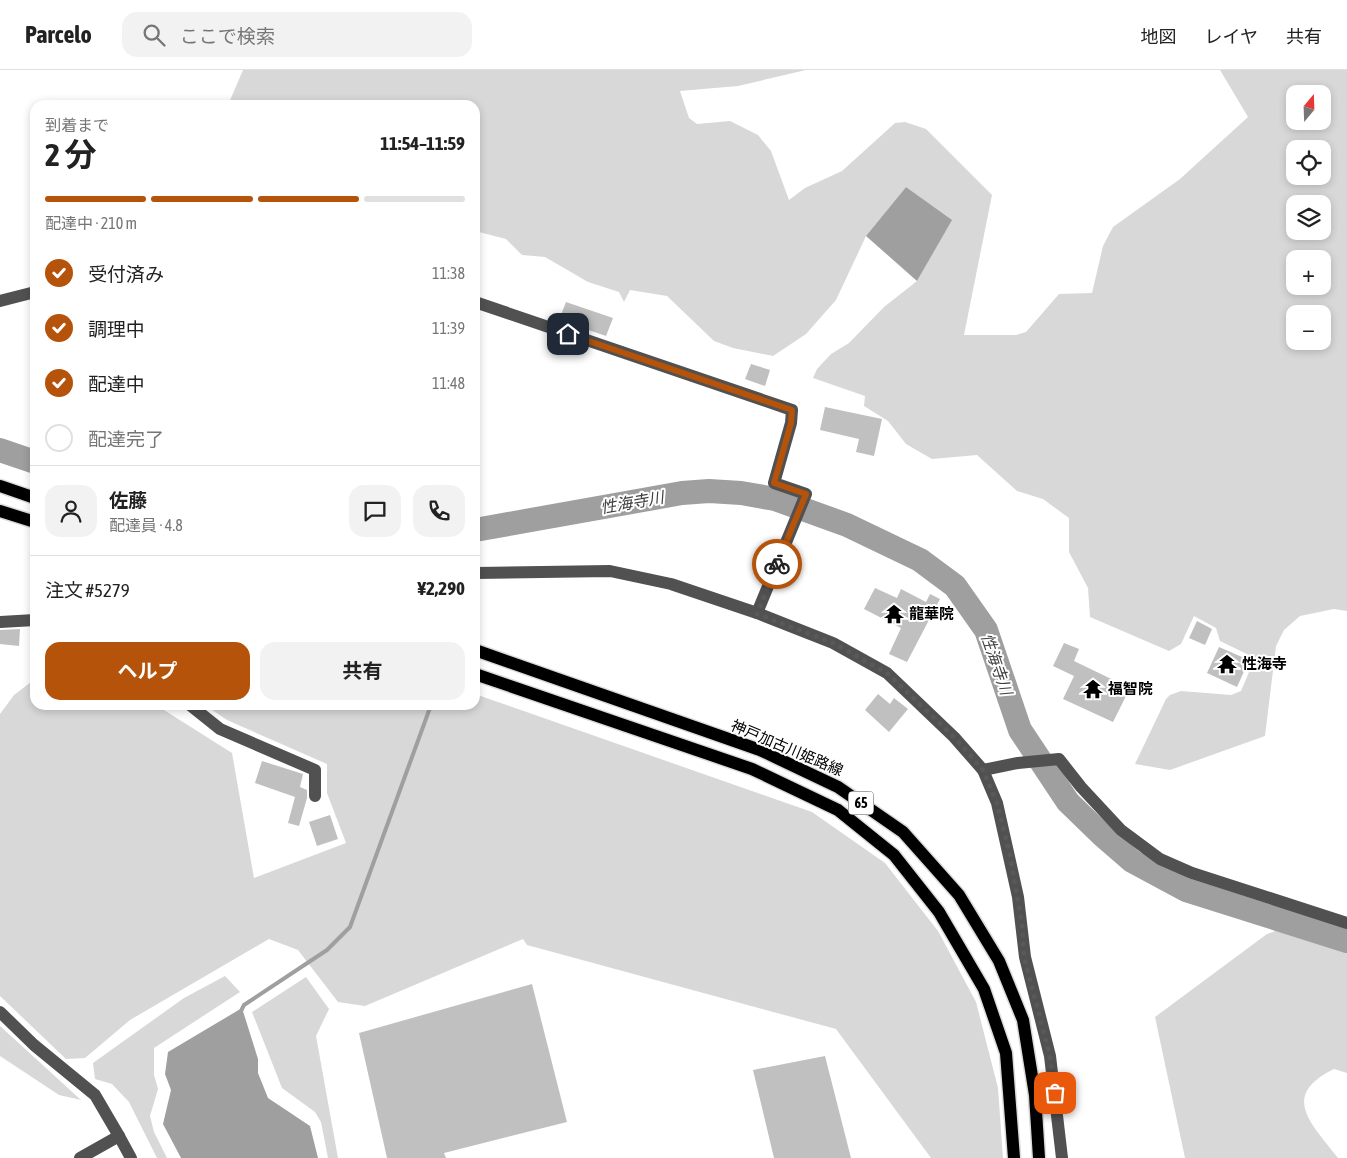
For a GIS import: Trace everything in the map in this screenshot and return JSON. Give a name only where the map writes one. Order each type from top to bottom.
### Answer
[{"type":"main road","points":[[0,486],[30,496]]},
{"type":"main road","points":[[0,511],[30,520]]},
{"type":"main road","name":"神戸加古川姫路線","points":[[480,652],[760,750],[838,787],[903,832],[959,895],[999,960],[1023,1020],[1035,1095],[1039,1158]]},
{"type":"main road","name":"65","points":[[480,676],[752,769],[838,810],[894,855],[939,912],[984,989],[1006,1053],[1014,1158]]},
{"type":"street","points":[[0,301],[30,293]]},
{"type":"street","points":[[480,304],[792,410],[791,423],[774,483],[806,494],[757,614]]},
{"type":"street","points":[[480,573],[610,571],[671,584],[833,643],[887,673],[947,730],[983,770],[997,803],[1010,855],[1022,925],[1024,957],[1050,1056],[1062,1158]]},
{"type":"street","points":[[0,622],[30,620]]},
{"type":"street","points":[[196,710],[220,729],[316,770],[315,796]]},
{"type":"street","points":[[983,770],[1018,763],[1059,759],[1081,787],[1121,830],[1160,859],[1192,873],[1347,923]]},
{"type":"street","points":[[0,1012],[34,1045],[95,1095],[131,1158]]},
{"type":"street","points":[[80,1158],[119,1136]]},
{"type":"shaded area","points":[[243,70],[806,70],[738,86],[680,91],[689,118],[697,124],[730,121],[758,135],[771,151],[789,200],[805,188],[842,171],[895,123],[905,122],[926,129],[992,195],[964,335],[1016,335],[1026,332],[1059,294],[1092,293],[1103,246],[1113,227],[1180,179],[1248,117],[1220,70],[1347,70],[1347,611],[1334,609],[1300,616],[1284,630],[1276,646],[1265,736],[1170,770],[1135,764],[1166,699],[1170,695],[1181,691],[1231,695],[1241,691],[1255,658],[1220,641],[1216,628],[1194,616],[1181,644],[1169,651],[1090,617],[1088,588],[1069,552],[1069,518],[1043,499],[1017,491],[977,455],[932,459],[906,444],[888,421],[864,406],[865,396],[813,378],[817,369],[831,354],[849,343],[884,307],[917,281],[951,220],[906,187],[866,236],[836,300],[806,334],[773,356],[733,348],[714,341],[667,296],[630,290],[624,302],[619,292],[588,282],[545,257],[522,255],[506,239],[480,232],[480,100],[230,100]]},
{"type":"shaded area","points":[[906,187],[952,220],[917,281],[866,236]]},
{"type":"shaded area","points":[[30,683],[30,710],[164,710],[232,753],[254,878],[346,843],[327,793],[327,764],[227,720],[212,710],[480,710],[480,696],[812,812],[885,863],[938,931],[976,1002],[998,1088],[1003,1158],[931,1158],[836,1029],[527,945],[523,939],[365,1006],[338,1002],[298,950],[269,939],[130,1020],[85,1058],[66,1059],[0,996],[0,714],[14,695]]},
{"type":"shaded area","points":[[1278,930],[1347,950],[1347,1073],[1334,1069],[1317,1079],[1308,1090],[1304,1100],[1311,1122],[1338,1158],[1185,1158],[1155,1017],[1267,934]]},
{"type":"shaded area","points":[[225,976],[240,992],[154,1048],[154,1075],[158,1089],[150,1116],[154,1132],[167,1158],[157,1158],[129,1102],[112,1084],[95,1079],[93,1063],[184,998]]},
{"type":"shaded area","points":[[306,977],[329,1009],[316,1036],[338,1158],[328,1158],[321,1122],[315,1112],[282,1088],[252,1012]]},
{"type":"shaded area","points":[[242,1008],[258,1059],[258,1073],[268,1098],[310,1126],[318,1158],[181,1158],[163,1124],[171,1090],[165,1074],[168,1052]]},
{"type":"shaded area","points":[[0,1026],[81,1100],[59,1095],[0,1056]]},
{"type":"building","points":[[566,302],[613,318],[606,336],[559,320]]},
{"type":"building","points":[[751,364],[770,370],[765,386],[745,379]]},
{"type":"building","points":[[825,407],[882,419],[874,456],[856,452],[859,439],[820,430]]},
{"type":"building","points":[[875,588],[897,598],[901,589],[926,602],[930,594],[940,599],[907,662],[889,654],[901,628],[864,609]]},
{"type":"building","points":[[1197,621],[1212,629],[1205,645],[1189,638]]},
{"type":"building","points":[[20,629],[19,646],[0,644],[0,630]]},
{"type":"building","points":[[1064,643],[1079,649],[1074,661],[1130,688],[1113,722],[1063,699],[1074,676],[1053,666]]},
{"type":"building","points":[[1219,647],[1249,660],[1237,687],[1207,673]]},
{"type":"building","points":[[878,694],[890,704],[894,698],[908,709],[889,732],[865,710]]},
{"type":"building","points":[[262,761],[303,774],[300,787],[307,790],[307,798],[299,826],[288,823],[295,797],[255,783]]},
{"type":"building","points":[[330,815],[338,839],[317,846],[309,822]]},
{"type":"building","points":[[532,984],[567,1122],[444,1153],[446,1158],[387,1158],[359,1033]]},
{"type":"building","points":[[825,1056],[851,1158],[774,1158],[753,1070]]},
{"type":"waterway","name":"性海寺川","points":[[0,450],[30,460]]},
{"type":"waterway","name":"性海寺川","points":[[480,529],[682,493],[709,491],[741,493],[775,499],[847,525],[920,560],[955,586],[986,630],[1020,730],[1068,802],[1132,861],[1186,890],[1347,941]]},
{"type":"waterway","points":[[241,1011],[244,1005],[327,950],[350,927],[429,710]]},
{"type":"way so far","points":[[777,564],[757,614],[833,643],[887,673],[954,737],[983,770],[997,803],[1010,855],[1022,925],[1024,957],[1050,1056],[1055,1093]]},
{"type":"place","name":"龍華院","points":[[894,614]]},
{"type":"place","name":"性海寺","points":[[1227,664]]},
{"type":"place","name":"福智院","points":[[1093,689]]},
{"type":"route","points":[[568,334],[792,410],[791,423],[774,483],[790,486],[806,494],[777,564]]}]
